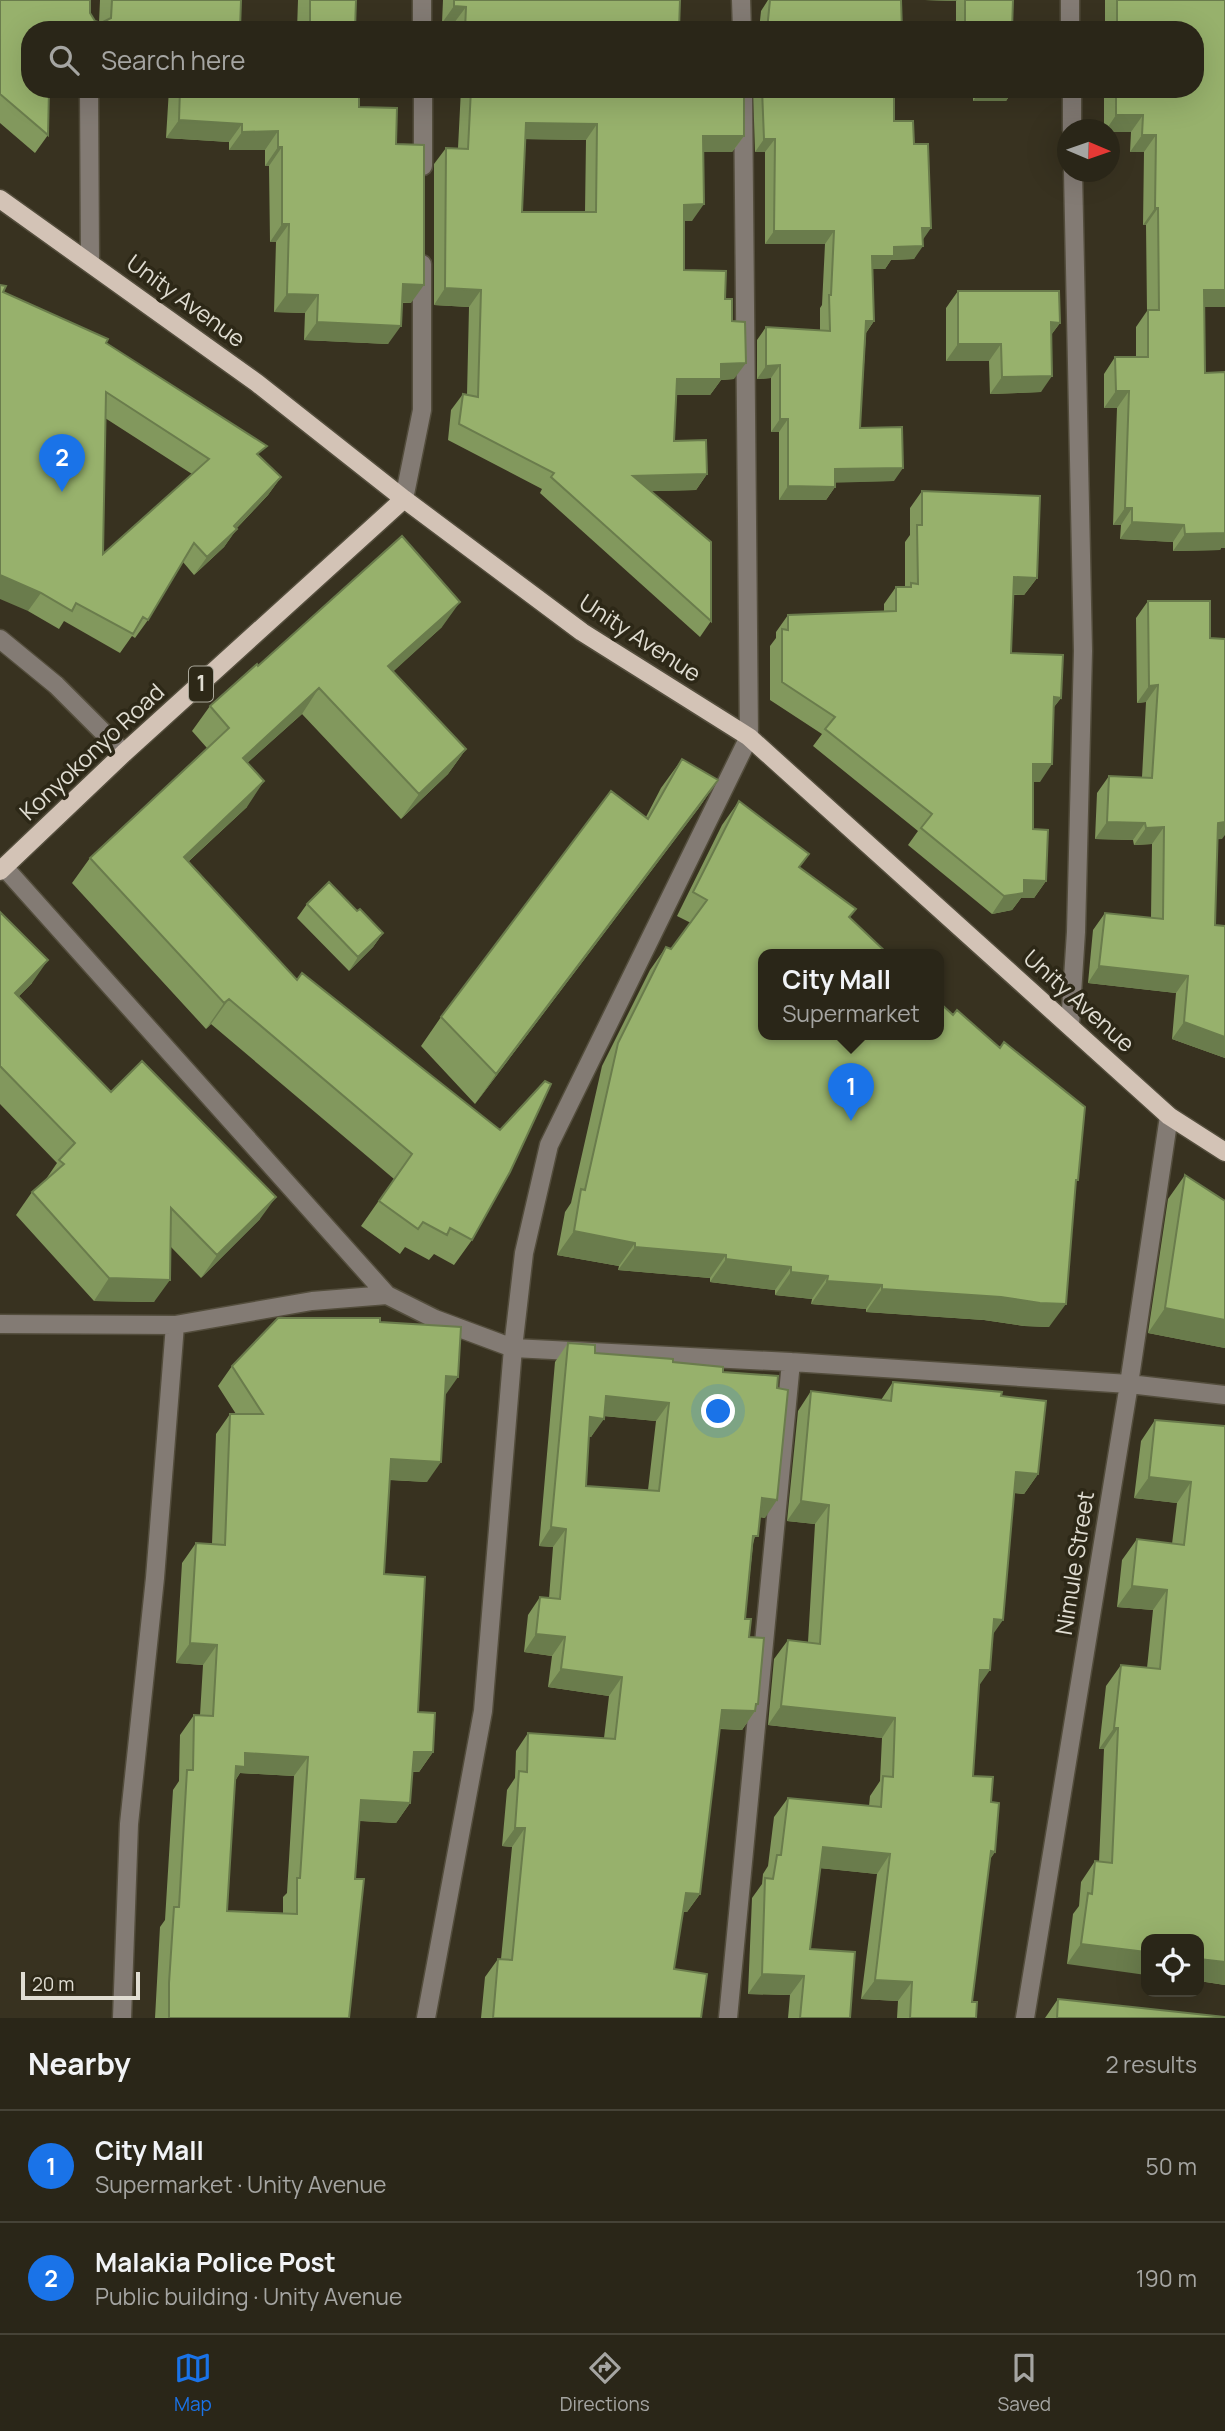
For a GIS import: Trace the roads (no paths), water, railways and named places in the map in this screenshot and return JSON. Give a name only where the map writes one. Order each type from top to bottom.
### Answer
[{"type":"main road","name":"Unity Avenue","points":[[0,199],[257,383],[404,499],[582,632],[749,737],[1169,1116],[1225,1152]]},
{"type":"main road","name":"Konyokonyo Road","points":[[2,869],[124,753],[404,499]]},
{"type":"street","points":[[422,0],[422,21]]},
{"type":"street","points":[[741,0],[742,21]]},
{"type":"street","points":[[1070,0],[1070,21]]},
{"type":"street","points":[[89,98],[90,262]]},
{"type":"street","points":[[423,98],[423,187]]},
{"type":"street","points":[[426,2018],[483,1711],[513,1348],[524,1253],[549,1144],[749,737],[743,98]]},
{"type":"street","points":[[1072,98],[1072,119]]},
{"type":"street","points":[[1070,1026],[1076,932],[1083,651],[1073,182]]},
{"type":"street","points":[[404,499],[422,410],[422,243]]},
{"type":"street","points":[[0,639],[57,685],[124,753]]},
{"type":"street","points":[[2,869],[387,1295],[435,1319],[513,1348],[791,1362],[1129,1384],[1225,1395]]},
{"type":"street","name":"Nimule Street","points":[[1026,2018],[1129,1384],[1169,1116]]},
{"type":"street","points":[[0,1324],[175,1325],[312,1301],[387,1295]]},
{"type":"street","points":[[122,2018],[129,1824],[155,1578],[175,1325]]},
{"type":"street","points":[[728,2018],[791,1362]]},
{"type":"place","name":"Malakia Police Post","points":[[62,492]]},
{"type":"place","name":"City Mall","points":[[851,1121]]}]
